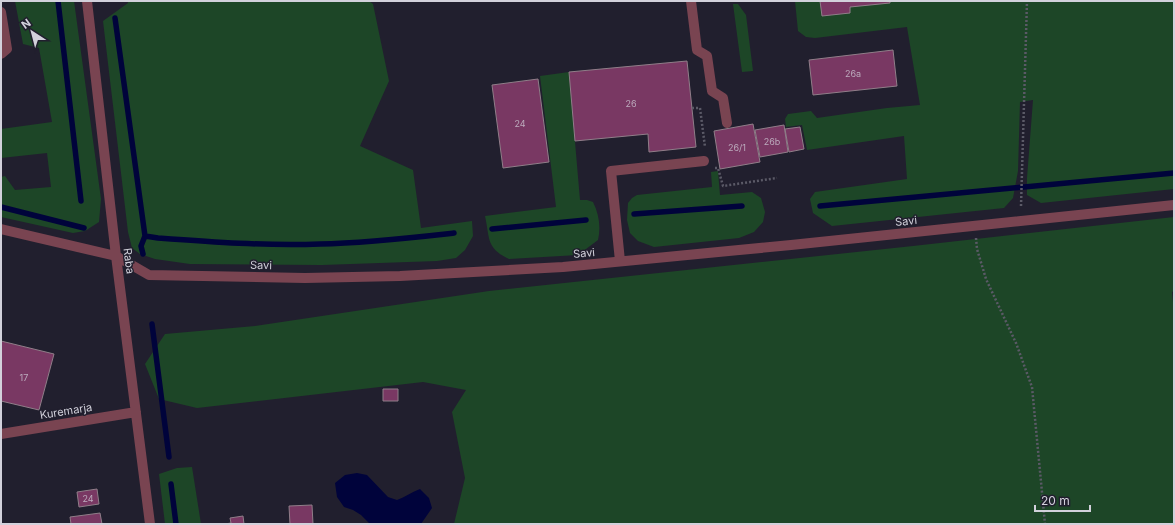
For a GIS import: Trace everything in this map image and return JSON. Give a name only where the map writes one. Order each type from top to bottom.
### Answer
[{"type":"street","name":"Raba","points":[[86,1],[150,524]]},
{"type":"street","points":[[691,1],[697,50],[707,56],[712,91],[723,98],[727,123]]},
{"type":"street","points":[[1,12],[7,49],[1,54]]},
{"type":"street","points":[[620,261],[611,171],[704,161]]},
{"type":"street","name":"Savi","points":[[1,228],[116,256],[149,275],[305,278],[400,276],[563,267],[1174,205]]},
{"type":"street","name":"Kuremarja","points":[[1,434],[136,412]]},
{"type":"path","points":[[1022,195],[1027,1]]},
{"type":"path","points":[[692,108],[700,108],[705,148],[703,149],[704,161],[706,169],[718,168],[723,186],[777,178]]},
{"type":"path","points":[[975,226],[977,249],[986,279],[1016,343],[1032,387],[1045,524]]},
{"type":"green space","points":[[15,1],[74,1],[101,199],[99,222],[85,231],[73,233],[1,217],[1,177],[5,176],[15,190],[51,187],[47,153],[1,158],[1,129],[52,122],[39,48],[23,44]]},
{"type":"green space","points":[[128,1],[369,1],[373,4],[389,81],[360,146],[413,170],[421,228],[472,221],[473,236],[465,250],[456,258],[437,261],[322,265],[190,264],[155,259],[140,254],[132,248],[128,232],[103,21],[128,3]]},
{"type":"green space","points":[[795,1],[1174,1],[1174,189],[1041,203],[1027,195],[1033,100],[1020,102],[1018,171],[1013,198],[1004,208],[832,226],[813,213],[810,199],[815,192],[907,179],[904,136],[807,150],[802,125],[786,127],[785,119],[788,114],[811,111],[817,118],[920,105],[907,27],[815,38],[806,37],[798,31]]},
{"type":"green space","points":[[733,4],[738,4],[746,15],[753,71],[742,72]]},
{"type":"green space","points":[[569,72],[580,200],[593,202],[598,216],[598,240],[578,255],[509,259],[496,251],[490,242],[485,216],[556,207],[540,76]]},
{"type":"green space","points":[[718,171],[720,195],[752,192],[761,198],[765,212],[763,222],[754,232],[739,238],[654,247],[638,241],[630,233],[627,220],[628,203],[632,198],[637,195],[712,187],[711,172]]},
{"type":"green space","points":[[1174,217],[1174,291],[1172,292],[1174,312],[1174,524],[454,524],[465,478],[452,412],[466,390],[423,382],[197,408],[159,399],[145,364],[165,334],[255,326],[489,291]]},
{"type":"green space","points":[[192,467],[201,524],[165,524],[159,474],[177,468]]},
{"type":"shaded area","points":[[357,473],[367,475],[388,497],[397,500],[420,489],[429,498],[432,508],[421,524],[370,524],[361,515],[344,507],[337,497],[335,483],[345,475]]},
{"type":"building","points":[[820,1],[890,1],[890,3],[850,7],[850,13],[822,16]]},
{"type":"building","points":[[893,50],[897,86],[813,95],[809,60]]},
{"type":"building","points":[[687,61],[696,147],[649,152],[648,134],[575,141],[569,72]]},
{"type":"building","points":[[538,79],[549,162],[503,168],[492,85]]},
{"type":"building","points":[[753,124],[760,162],[720,169],[714,131]]},
{"type":"building","points":[[784,125],[788,152],[760,157],[755,130]]},
{"type":"building","points":[[800,127],[804,149],[789,152],[785,129]]},
{"type":"building","points":[[1,341],[54,354],[39,410],[1,401]]},
{"type":"building","points":[[383,389],[398,389],[398,401],[383,401]]},
{"type":"building","points":[[97,489],[99,504],[79,507],[77,492]]},
{"type":"building","points":[[312,505],[313,524],[290,524],[289,506]]},
{"type":"building","points":[[100,513],[102,524],[71,524],[70,517]]},
{"type":"building","points":[[243,516],[244,524],[225,524],[231,523],[230,518]]},
{"type":"waterway","points":[[58,1],[81,201]]},
{"type":"waterway","points":[[115,18],[145,236],[141,246],[143,254]]},
{"type":"waterway","points":[[820,206],[1174,173]]},
{"type":"waterway","points":[[634,214],[742,206]]},
{"type":"waterway","points":[[1,207],[84,228]]},
{"type":"waterway","points":[[492,229],[586,220]]},
{"type":"waterway","points":[[145,236],[219,242],[300,244],[370,241],[454,233]]},
{"type":"waterway","points":[[152,324],[169,457]]},
{"type":"waterway","points":[[171,484],[176,524]]}]
